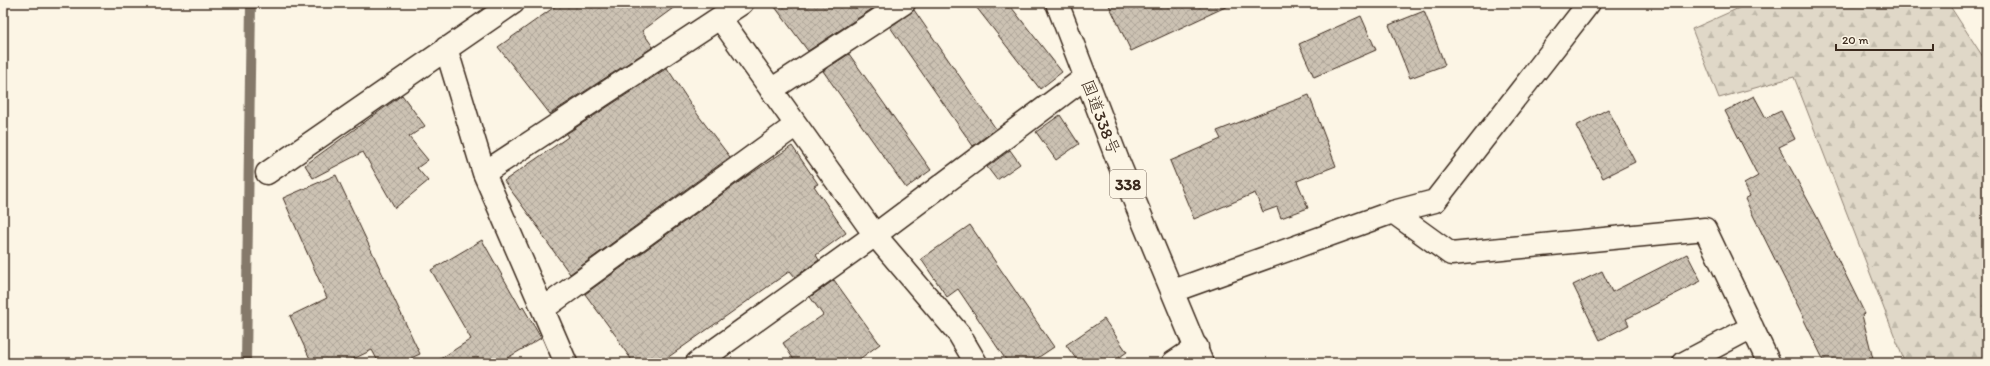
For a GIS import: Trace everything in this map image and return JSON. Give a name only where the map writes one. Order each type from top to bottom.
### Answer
[{"type":"main road","points":[[267,173],[513,3]]},
{"type":"main road","points":[[484,173],[742,3]]},
{"type":"main road","points":[[771,90],[904,3]]},
{"type":"main road","name":"国道338号","points":[[1057,3],[1118,161],[1199,355]]},
{"type":"main road","points":[[1173,291],[1393,212],[1435,201],[1589,3]]},
{"type":"main road","points":[[720,18],[875,235],[959,334],[976,363]]},
{"type":"main road","points":[[446,48],[484,173],[566,363]]},
{"type":"main road","points":[[696,363],[875,235],[1086,78]]},
{"type":"main road","points":[[543,309],[796,125]]},
{"type":"main road","points":[[1393,212],[1451,254],[1705,229],[1769,363]]},
{"type":"main road","points":[[1684,363],[1752,327]]},
{"type":"main road","points":[[1173,363],[1199,355]]},
{"type":"green space","points":[[1750,3],[1948,3],[1987,63],[1987,363],[1905,363],[1794,77],[1719,98],[1692,29]]},
{"type":"building","points":[[560,3],[680,3],[642,31],[653,47],[550,114],[498,47]]},
{"type":"building","points":[[772,3],[881,3],[808,51]]},
{"type":"building","points":[[973,3],[1008,3],[1062,72],[1040,89]]},
{"type":"building","points":[[1108,3],[1234,3],[1131,51]]},
{"type":"building","points":[[914,10],[996,129],[973,146],[890,27]]},
{"type":"building","points":[[1424,11],[1445,65],[1410,78],[1389,25]]},
{"type":"building","points":[[1361,16],[1376,50],[1314,77],[1299,44]]},
{"type":"building","points":[[849,54],[931,170],[906,188],[823,71]]},
{"type":"building","points":[[667,68],[698,115],[730,157],[570,274],[504,181],[568,137],[566,134]]},
{"type":"building","points":[[402,95],[425,126],[409,137],[428,160],[417,168],[428,181],[395,208],[363,152],[313,178],[305,165]]},
{"type":"building","points":[[1309,95],[1336,166],[1297,181],[1308,208],[1281,218],[1277,207],[1263,212],[1255,193],[1194,219],[1170,161],[1221,139],[1217,131]]},
{"type":"building","points":[[1754,96],[1766,118],[1781,111],[1795,139],[1779,147],[1818,219],[1865,314],[1862,315],[1874,363],[1825,363],[1745,199],[1750,196],[1744,184],[1758,176],[1725,111]]},
{"type":"building","points":[[1608,109],[1635,162],[1603,178],[1576,126]]},
{"type":"building","points":[[1060,115],[1079,144],[1056,160],[1036,132]]},
{"type":"building","points":[[792,146],[818,184],[814,186],[846,233],[816,255],[819,260],[795,277],[790,271],[660,363],[634,363],[585,294],[746,177]]},
{"type":"building","points":[[1010,150],[1020,164],[997,180],[987,167]]},
{"type":"building","points":[[336,175],[420,354],[400,363],[379,363],[372,350],[345,363],[312,363],[290,316],[327,298],[283,198]]},
{"type":"building","points":[[970,225],[1054,347],[1030,363],[1008,363],[958,289],[947,297],[921,259]]},
{"type":"building","points":[[482,240],[521,309],[523,307],[541,338],[499,363],[434,363],[471,339],[431,270]]},
{"type":"building","points":[[1687,254],[1701,281],[1626,319],[1629,325],[1600,340],[1573,285],[1602,271],[1612,292]]},
{"type":"building","points":[[834,280],[880,344],[854,363],[796,363],[783,343],[823,315],[810,297]]},
{"type":"building","points":[[1104,319],[1127,352],[1111,363],[1079,363],[1066,345]]},
{"type":"waterway","points":[[246,363],[251,3]]}]
